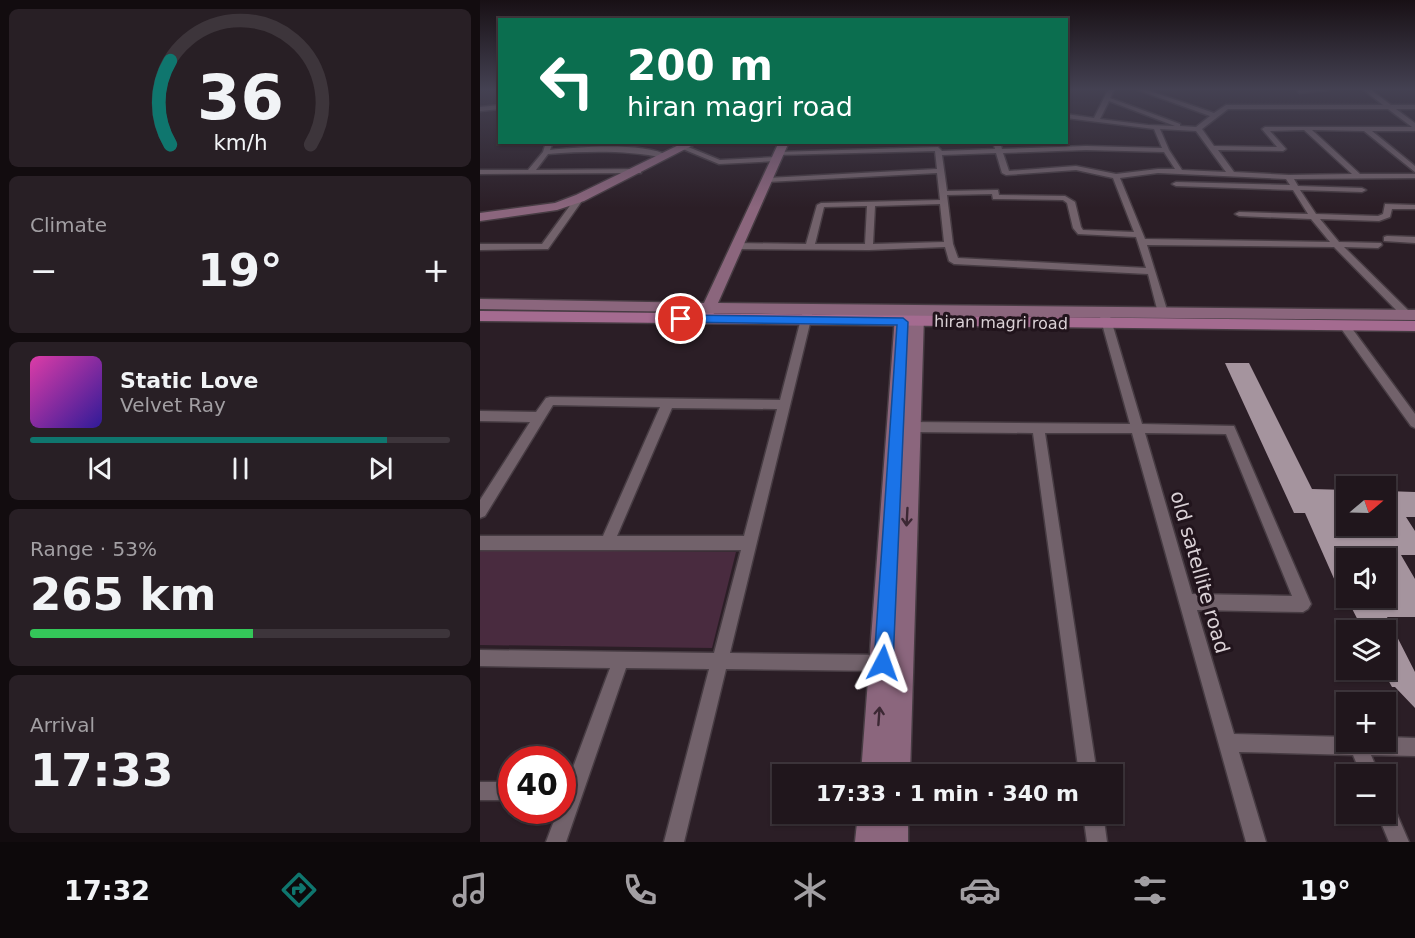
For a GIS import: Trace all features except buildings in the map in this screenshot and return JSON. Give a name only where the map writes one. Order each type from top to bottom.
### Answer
[{"type":"main road","name":"hiran magri road","points":[[480,316],[706,314],[1105,318],[1344,325],[1412,319]]},
{"type":"street","points":[[1157,129],[1166,150],[1180,172]]},
{"type":"street","points":[[1198,129],[1232,174]]},
{"type":"street","points":[[1212,148],[1283,149],[1265,129]]},
{"type":"street","points":[[1307,129],[1358,176]]},
{"type":"street","points":[[1366,129],[1415,170]]},
{"type":"street","points":[[530,172],[546,152],[549,144]]},
{"type":"street","points":[[997,144],[1006,173],[1077,168],[1116,176],[1158,171],[1288,177],[1415,176]]},
{"type":"street","points":[[480,217],[557,206],[580,198],[690,145],[707,159],[719,162],[779,152],[855,147],[938,148],[1000,152],[1086,148],[1166,150]]},
{"type":"street","points":[[904,147],[908,172]]},
{"type":"street","points":[[546,152],[598,148],[640,150],[665,156]]},
{"type":"street","points":[[938,148],[949,244],[954,261],[1151,271]]},
{"type":"street","points":[[1086,148],[1092,171]]},
{"type":"street","points":[[480,304],[706,314],[779,152]]},
{"type":"street","points":[[480,172],[638,171]]},
{"type":"street","points":[[767,180],[940,171]]},
{"type":"street","points":[[1116,176],[1140,238],[1163,313]]},
{"type":"street","points":[[1288,177],[1335,245],[1412,319]]},
{"type":"street","points":[[1176,184],[1362,190]]},
{"type":"street","points":[[810,247],[821,205],[872,204],[995,192],[996,197],[1065,198],[1071,202],[1077,228],[1081,232],[1140,238],[1378,245]]},
{"type":"street","points":[[480,247],[545,246],[580,198]]},
{"type":"street","points":[[869,247],[872,204]]},
{"type":"street","points":[[1239,214],[1379,219],[1387,215],[1388,206],[1415,208]]},
{"type":"street","points":[[1388,239],[1415,240]]},
{"type":"street","points":[[736,246],[869,247],[949,244]]},
{"type":"street","points":[[1105,318],[1163,313],[1412,319]]},
{"type":"street","points":[[674,842],[807,315]]},
{"type":"street","points":[[877,764],[892,663],[912,427],[910,316]]},
{"type":"street","points":[[896,764],[892,663],[910,316]]},
{"type":"street","name":"old satellite road","points":[[1105,318],[1256,842]]},
{"type":"street","points":[[1344,325],[1410,410],[1415,423]]},
{"type":"street","points":[[480,512],[550,401],[784,405]]},
{"type":"street","points":[[607,543],[668,403]]},
{"type":"street","points":[[480,416],[539,417]]},
{"type":"street","points":[[912,427],[1230,429],[1303,604],[1186,602]]},
{"type":"street","points":[[1038,428],[1087,764]]},
{"type":"street","points":[[480,543],[750,543]]},
{"type":"street","points":[[480,658],[892,663]]},
{"type":"street","points":[[576,772],[621,660]]},
{"type":"street","points":[[1227,743],[1336,745]]},
{"type":"street","points":[[1396,747],[1415,747]]},
{"type":"street","points":[[480,791],[498,791]]},
{"type":"street","points":[[556,842],[560,824]]},
{"type":"street","points":[[870,842],[871,824]]},
{"type":"street","points":[[893,842],[894,824]]},
{"type":"street","points":[[1095,824],[1098,842]]},
{"type":"street","points":[[1391,824],[1399,842]]},
{"type":"shaded area","points":[[480,550],[736,552],[712,648],[480,645]]},
{"type":"route","points":[[681,319],[903,322],[883,663]]}]
